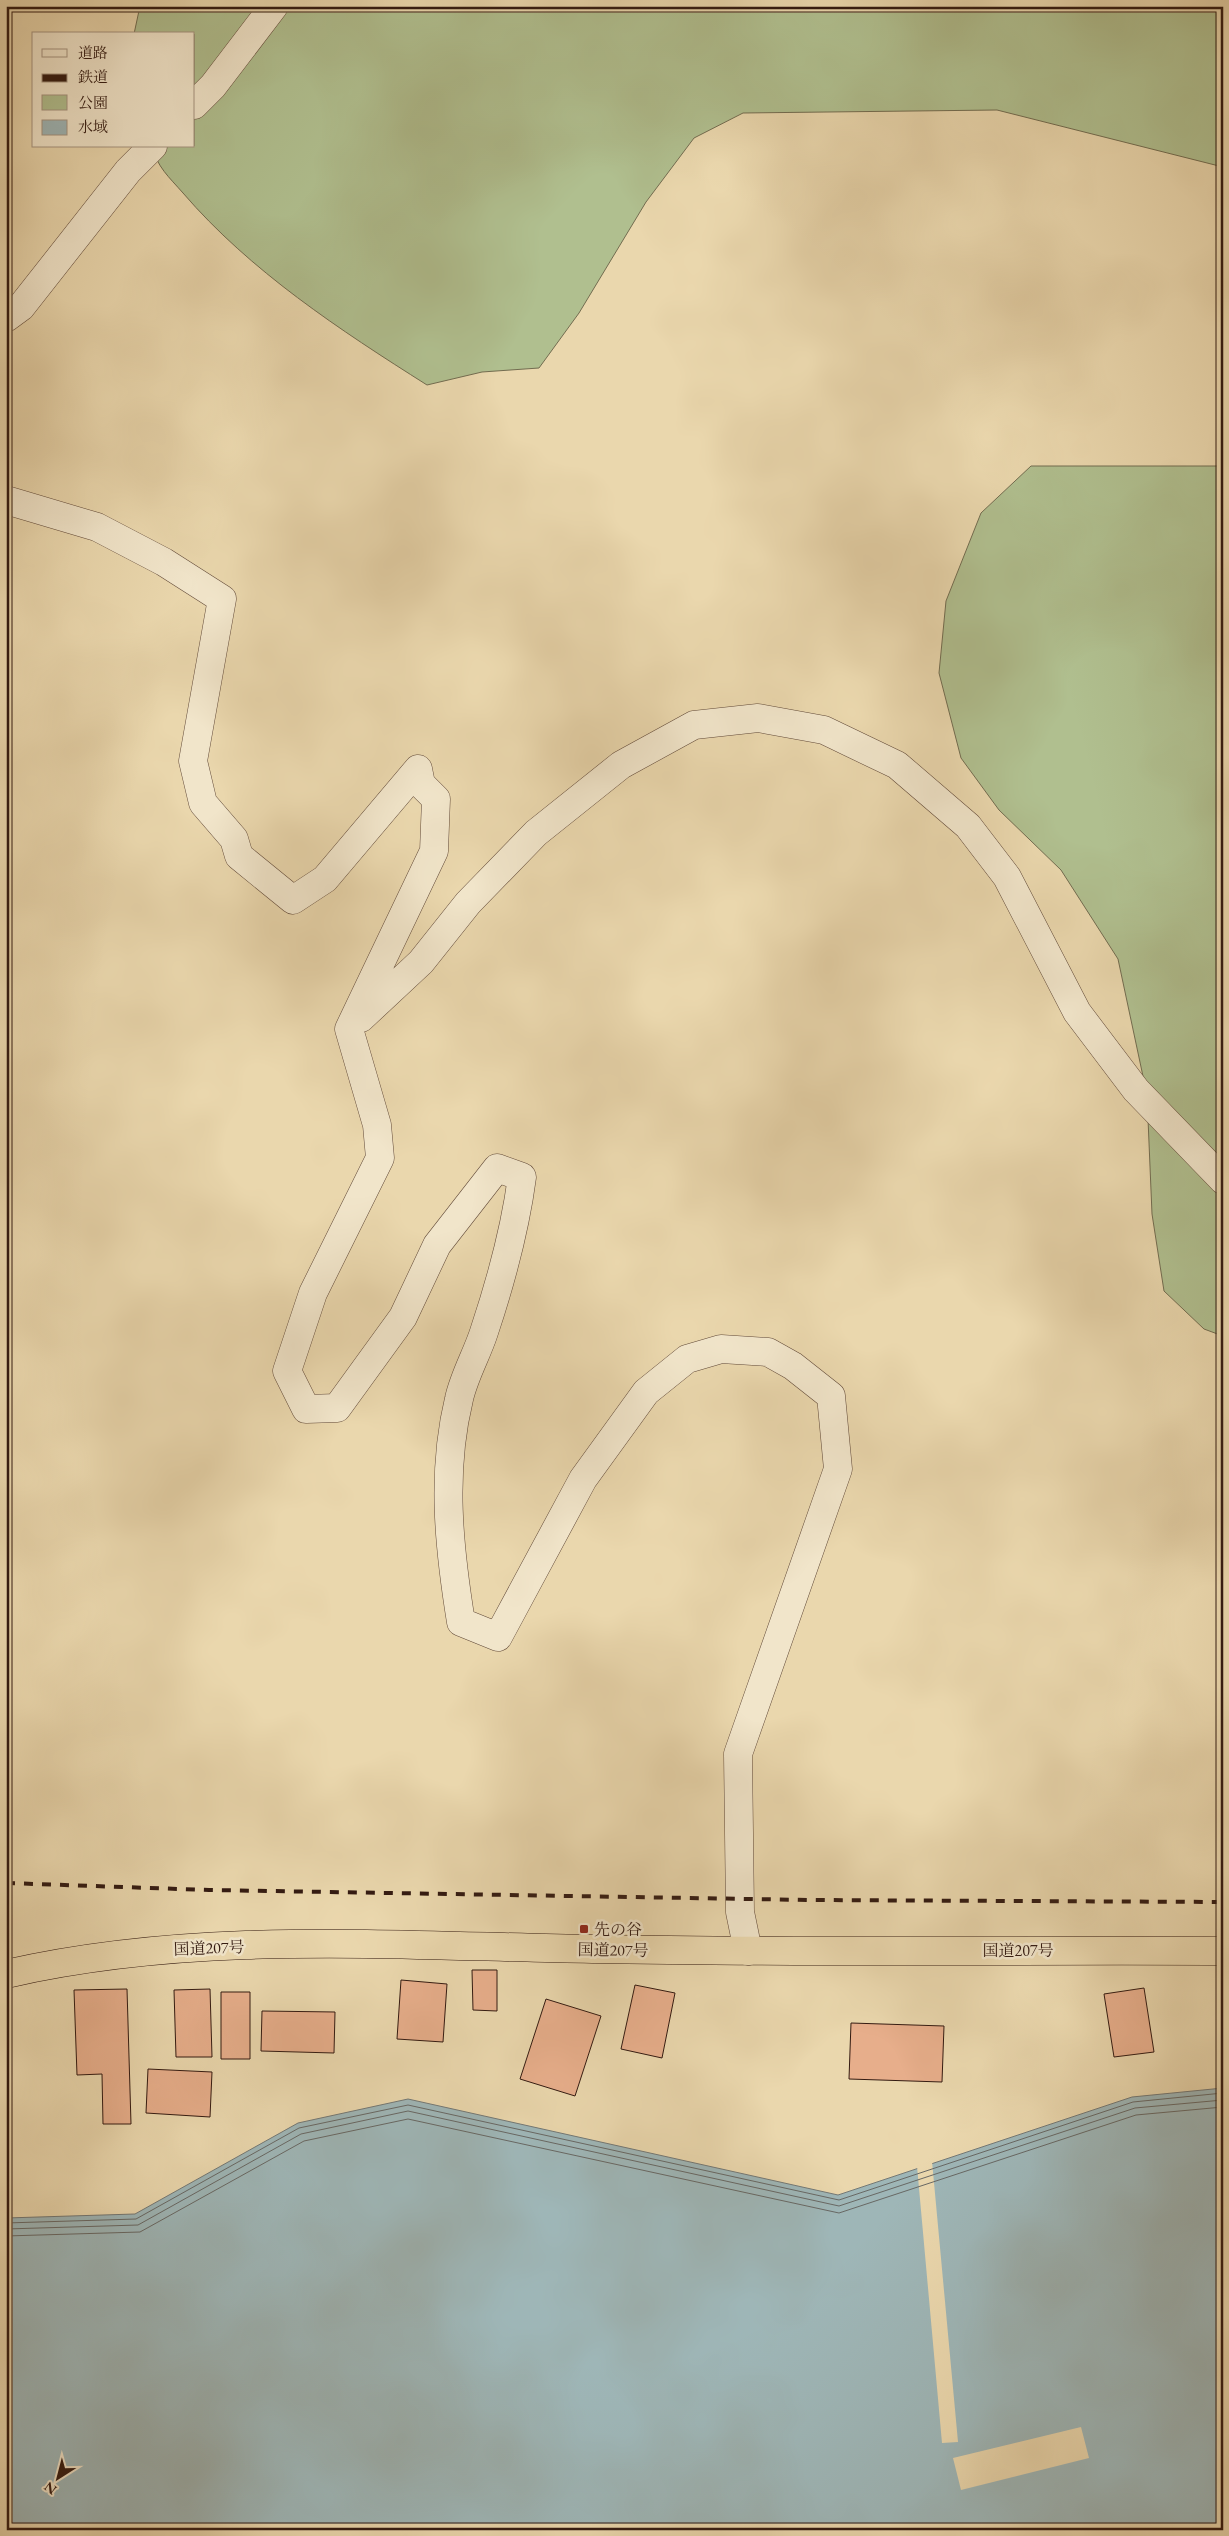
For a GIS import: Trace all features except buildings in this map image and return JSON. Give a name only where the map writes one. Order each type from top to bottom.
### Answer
[{"type":"highway","name":"国道207号","points":[[6,1974],[56,1962],[180,1948],[352,1944],[748,1951],[1223,1951]]},
{"type":"street","points":[[195,104],[213,86],[274,6]]},
{"type":"street","points":[[6,318],[21,307],[128,171],[151,148]]},
{"type":"street","points":[[6,500],[97,527],[164,562],[222,599],[193,761],[203,803],[234,840],[239,856],[293,900],[325,879],[418,769],[421,784],[436,800],[434,851],[349,1029],[377,1126],[380,1158],[313,1293],[287,1371],[306,1410],[337,1408],[403,1317],[437,1245],[497,1168],[522,1177],[516,1222],[484,1332],[459,1398],[449,1462],[450,1552],[461,1622],[498,1637],[583,1479],[646,1392],[687,1359],[721,1349],[768,1352],[793,1366],[831,1396],[838,1469],[738,1754],[740,1912],[748,1951]]},
{"type":"street","points":[[349,1029],[421,962],[468,903],[536,833],[621,765],[694,725],[758,718],[824,730],[896,765],[968,826],[1007,877],[1077,1012],[1136,1090],[1223,1180]]},
{"type":"green space","points":[[140,6],[1223,6],[1223,167],[997,110],[743,113],[694,138],[646,202],[579,313],[539,368],[482,372],[427,385],[329,321],[267,274],[209,221],[173,182],[157,160],[153,148],[195,148],[195,32],[134,32]]},
{"type":"green space","points":[[1031,466],[1223,466],[1223,1336],[1204,1329],[1164,1291],[1152,1214],[1147,1095],[1118,959],[1061,870],[999,810],[961,758],[939,673],[946,601],[981,513]]},
{"type":"water","points":[[1223,2088],[1223,2530],[6,2530],[6,2218],[135,2214],[298,2123],[408,2099],[838,2195],[1132,2097]]},
{"type":"pier","points":[[932,2161],[958,2442],[942,2443],[917,2166]]},
{"type":"pier","points":[[1081,2427],[1089,2458],[961,2490],[953,2458]]},
{"type":"railway","points":[[6,1883],[209,1890],[810,1900],[1223,1902]]},
{"type":"place","name":"先の谷","points":[[584,1929]]}]
